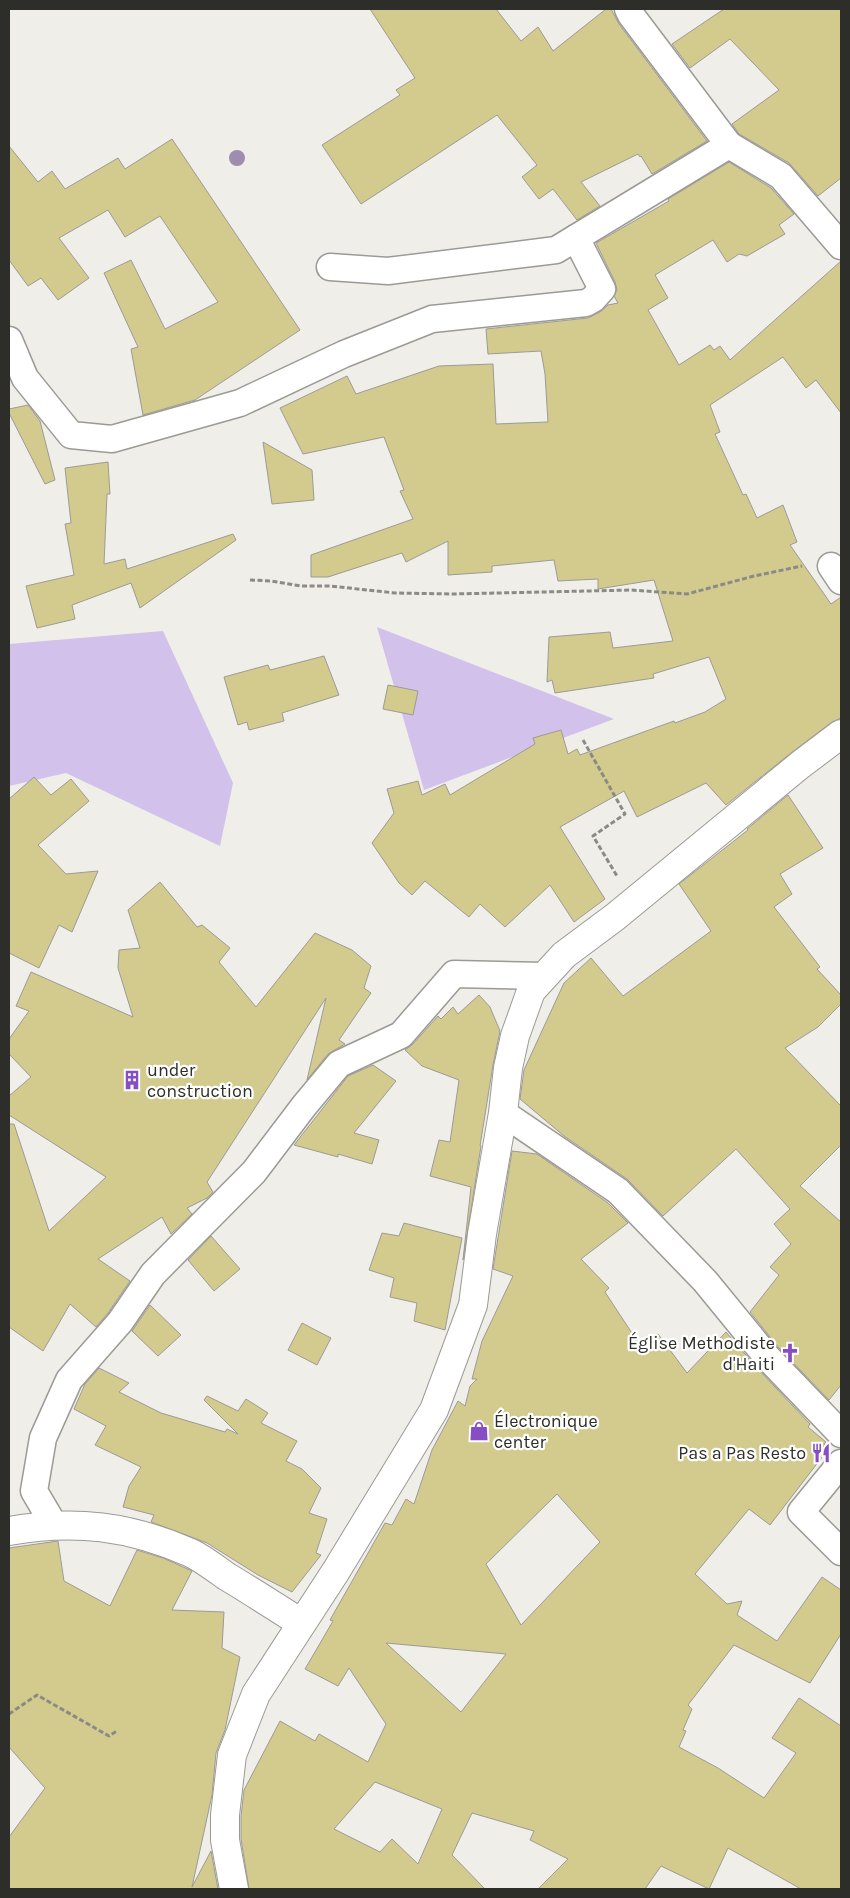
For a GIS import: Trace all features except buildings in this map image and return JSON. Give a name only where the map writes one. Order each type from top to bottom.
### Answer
[{"type":"street","points":[[628,9],[729,145],[781,176],[839,238]]},
{"type":"street","points":[[330,267],[388,271],[556,250],[729,145]]},
{"type":"street","points":[[9,340],[25,378],[72,435],[112,439],[240,403],[344,354],[432,319],[586,303],[593,299],[602,289],[576,238]]},
{"type":"street","points":[[234,1889],[225,1840],[225,1815],[232,1754],[256,1694],[300,1623],[336,1571],[434,1410],[473,1305],[482,1234],[503,1113],[508,1068],[515,1036],[531,991],[564,955],[841,734]]},
{"type":"street","points":[[54,1525],[34,1491],[43,1438],[69,1380],[120,1322],[153,1274],[254,1172],[304,1106],[339,1064],[401,1035],[454,974],[545,976]]},
{"type":"street","points":[[503,1113],[618,1192],[705,1281],[768,1358],[841,1434]]},
{"type":"street","points":[[841,1463],[801,1512],[841,1552]]},
{"type":"street","points":[[9,1530],[35,1526],[80,1524],[115,1529],[147,1537],[192,1554],[300,1623]]},
{"type":"path","points":[[250,580],[394,593],[452,594],[631,590],[687,594],[754,576],[819,562],[836,573]]},
{"type":"path","points":[[583,740],[625,814],[593,836],[632,902]]},
{"type":"path","points":[[9,1714],[37,1695],[109,1736],[118,1730]]},
{"type":"shaded area","points":[[377,627],[614,719],[424,790]]},
{"type":"shaded area","points":[[163,631],[233,783],[220,846],[66,773],[9,786],[9,644]]},
{"type":"place","name":"under construction","points":[[132,1080]]},
{"type":"place","name":"Église Methodiste d'Haiti","points":[[790,1353]]},
{"type":"place","name":"Électronique center","points":[[479,1431]]},
{"type":"place","name":"Pas a Pas Resto","points":[[821,1453]]}]
